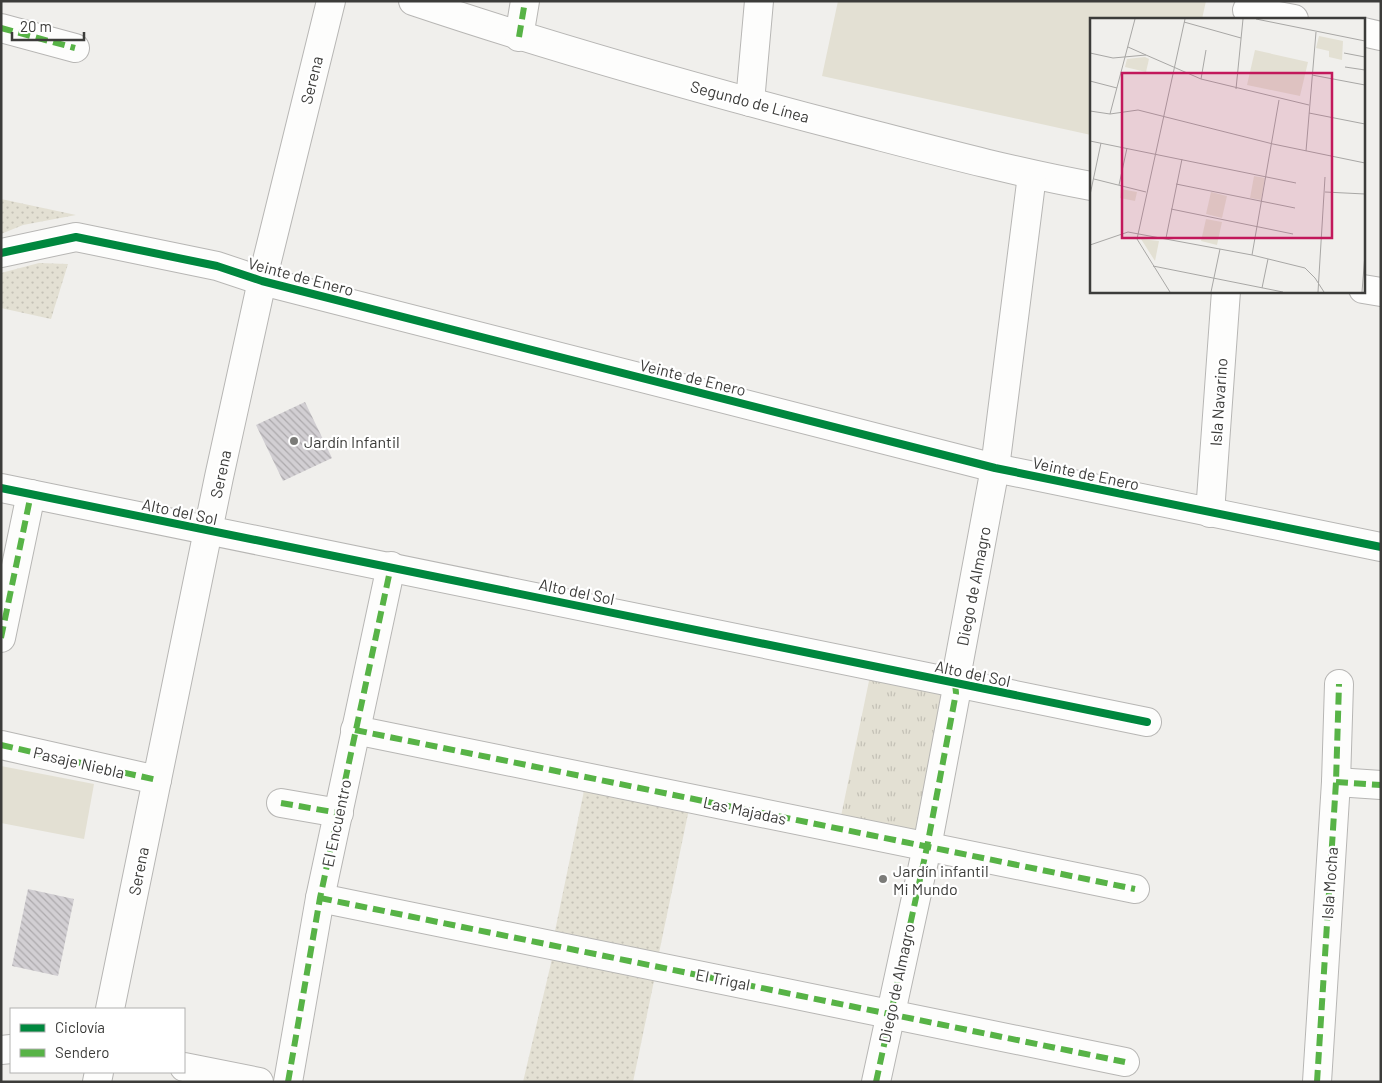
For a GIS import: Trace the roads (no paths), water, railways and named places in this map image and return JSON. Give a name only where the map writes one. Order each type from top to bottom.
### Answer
[{"type":"street","name":"Serena","points":[[110,1008],[262,281],[331,1]]},
{"type":"street","name":"Segundo de Línea","points":[[412,1],[519,36],[750,102],[1032,175],[1090,186]]},
{"type":"street","points":[[519,36],[525,1]]},
{"type":"street","points":[[750,102],[759,1]]},
{"type":"street","points":[[1247,10],[1289,18]]},
{"type":"street","points":[[1,28],[75,48]]},
{"type":"street","points":[[1364,32],[1381,36]]},
{"type":"street","name":"Diego de Almagro","points":[[876,1082],[889,1012],[927,847],[995,468],[1032,175]]},
{"type":"street","name":"Veinte de Enero","points":[[1,253],[76,238],[217,266],[262,281],[995,468],[1381,547]]},
{"type":"street","points":[[1364,289],[1381,292]]},
{"type":"street","name":"Isla Navarino","points":[[1210,513],[1226,292]]},
{"type":"street","name":"Alto del Sol","points":[[1,488],[209,532],[391,566],[1147,722]]},
{"type":"street","points":[[1,638],[31,494]]},
{"type":"street","name":"El Encuentro","points":[[288,1082],[320,898],[391,566]]},
{"type":"street","name":"Isla Mocha","points":[[1317,1082],[1336,782],[1339,684]]},
{"type":"street","name":"Las Majadas","points":[[355,730],[1136,889]]},
{"type":"street","name":"Pasaje Niebla","points":[[1,745],[157,780]]},
{"type":"street","points":[[1336,782],[1381,785]]},
{"type":"street","points":[[280,803],[339,813]]},
{"type":"street","name":"El Trigal","points":[[320,898],[889,1012],[1125,1062]]},
{"type":"street","points":[[185,1067],[259,1082]]},
{"type":"place","name":"Jardín Infantil","points":[[294,441]]},
{"type":"place","name":"Jardín infantil Mi Mundo","points":[[883,879]]}]
